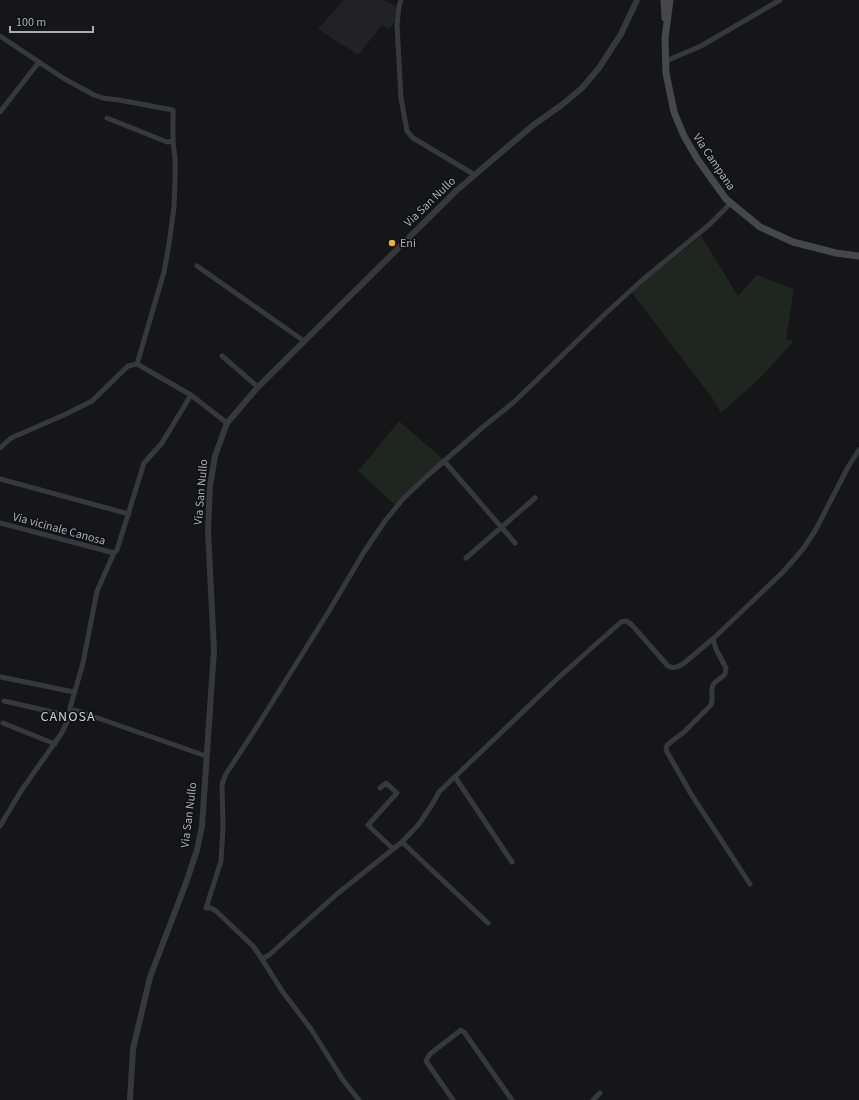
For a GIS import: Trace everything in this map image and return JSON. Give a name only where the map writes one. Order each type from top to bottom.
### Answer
[{"type":"main road","points":[[664,0],[665,38]]},
{"type":"main road","name":"Via Campana","points":[[670,0],[665,38],[666,73],[674,112],[684,136],[698,160],[726,199],[760,227],[793,242],[836,253],[859,256]]},
{"type":"main road","name":"Via Campana","points":[[669,16],[676,0]]},
{"type":"street","points":[[401,0],[397,25],[398,55],[401,98],[407,132],[413,138],[475,175]]},
{"type":"street","name":"Via San Nullo","points":[[130,1100],[133,1049],[150,978],[198,850],[202,826],[214,650],[208,530],[210,486],[215,456],[227,423],[258,387],[456,191],[532,126],[563,104],[582,88],[599,68],[621,34],[637,0]]},
{"type":"street","points":[[666,61],[701,46],[780,0]]},
{"type":"street","points":[[0,36],[63,78],[94,95],[103,98],[173,110],[175,181],[174,207],[169,244],[164,272],[137,364]]},
{"type":"street","points":[[0,112],[39,62]]},
{"type":"street","points":[[107,118],[167,142],[173,141]]},
{"type":"street","points":[[359,1100],[343,1080],[311,1029],[282,991],[253,946],[216,911],[211,908],[206,908],[221,862],[223,826],[222,784],[226,774],[322,624],[364,552],[376,534],[403,500],[427,476],[514,402],[640,282],[710,224],[731,203]]},
{"type":"street","points":[[197,266],[304,341]]},
{"type":"street","points":[[222,356],[258,387]]},
{"type":"street","points":[[0,448],[11,438],[92,401],[128,366],[137,364],[191,395],[227,423]]},
{"type":"street","points":[[70,716],[70,708],[83,663],[97,591],[114,553],[117,550],[144,463],[162,443],[191,395]]},
{"type":"street","points":[[262,959],[269,955],[337,894],[402,842],[419,824],[439,792],[572,666],[621,622],[626,621],[631,624],[668,666],[677,668],[683,664],[783,572],[803,549],[815,531],[848,467],[859,450]]},
{"type":"street","points":[[444,461],[515,543]]},
{"type":"street","points":[[0,479],[129,514]]},
{"type":"street","points":[[466,558],[535,498]]},
{"type":"street","name":"Via vicinale Canosa","points":[[0,523],[114,553]]},
{"type":"street","points":[[713,638],[716,649],[726,668],[725,674],[713,684],[711,705],[684,732],[667,744],[666,750],[691,794],[750,884]]},
{"type":"street","points":[[1,677],[74,692]]},
{"type":"street","points":[[4,701],[70,716]]},
{"type":"street","points":[[0,826],[21,791],[55,744],[73,711],[77,710],[206,756]]},
{"type":"street","points":[[3,723],[55,744]]},
{"type":"street","points":[[455,777],[512,862]]},
{"type":"street","points":[[380,788],[386,783],[396,793],[368,825],[393,849]]},
{"type":"street","points":[[402,842],[488,923]]},
{"type":"street","points":[[453,1100],[426,1061],[430,1054],[461,1030],[464,1032],[512,1100]]},
{"type":"street","points":[[593,1100],[600,1093]]},
{"type":"shaded area","points":[[344,0],[384,0],[396,6],[395,21],[389,29],[382,25],[358,55],[318,29]]},
{"type":"shaded area","points":[[701,236],[738,296],[757,275],[794,289],[786,339],[794,341],[760,378],[721,413],[713,399],[632,293]]},
{"type":"shaded area","points":[[399,421],[443,459],[396,506],[358,471]]},
{"type":"place","name":"Eni","points":[[392,243]]},
{"type":"district","name":"CANOSA","points":[[68,717]]}]
